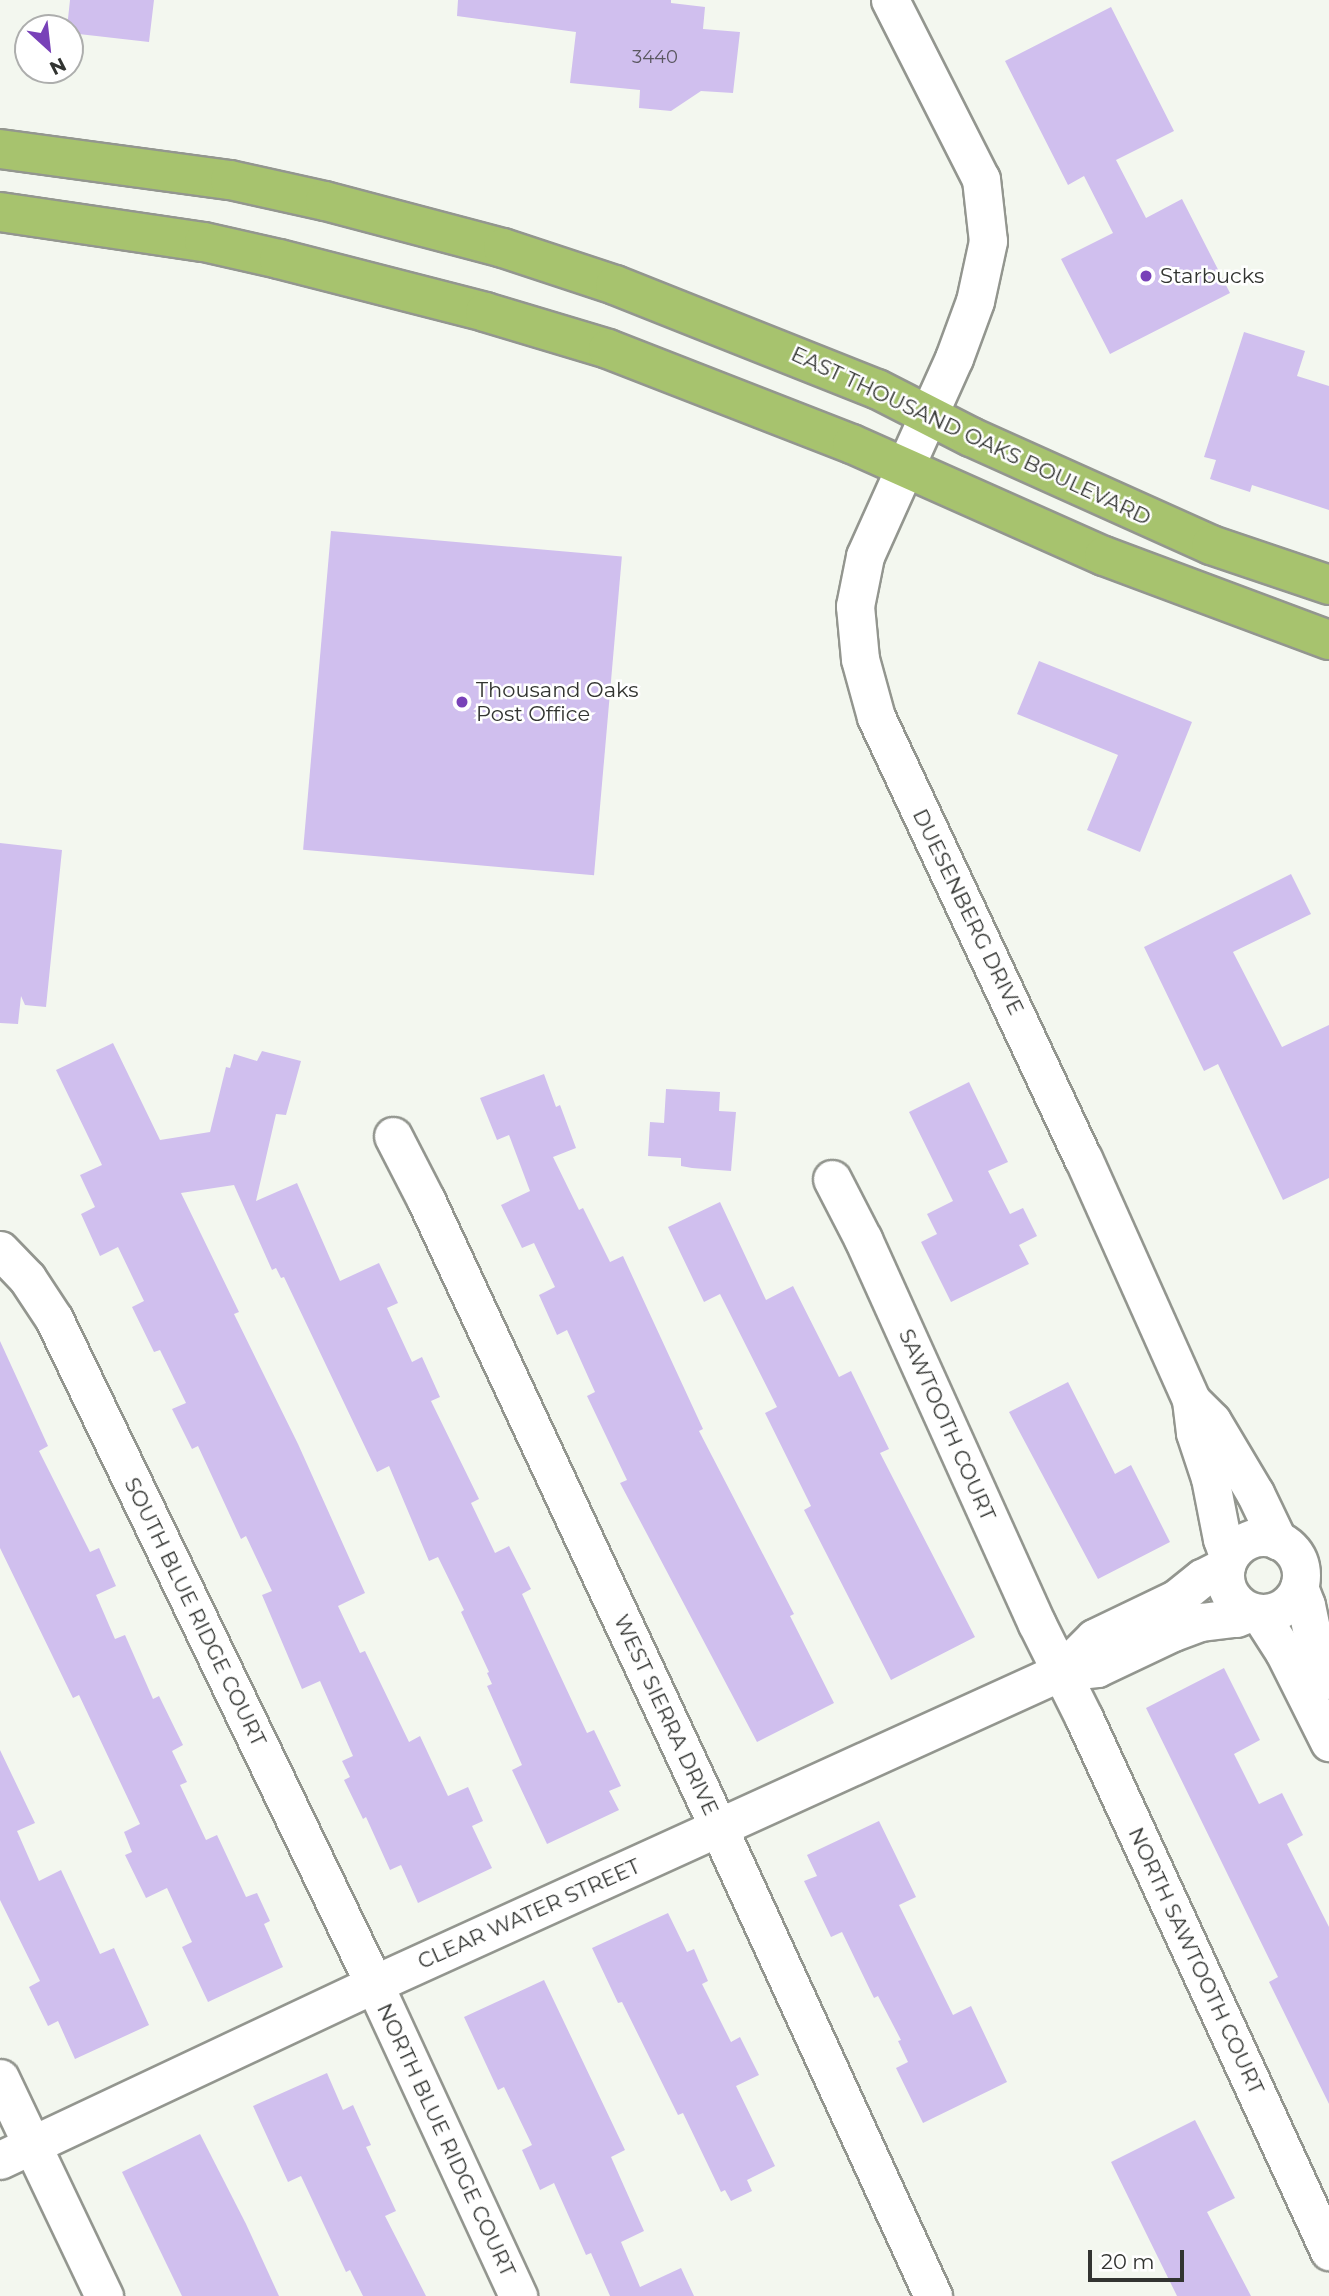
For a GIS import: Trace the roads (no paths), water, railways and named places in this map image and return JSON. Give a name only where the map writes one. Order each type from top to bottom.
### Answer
[{"type":"main road","name":"EAST THOUSAND OAKS BOULEVARD","points":[[0,149],[230,180],[325,201],[502,248],[615,285],[718,323],[929,414],[971,437],[1211,545],[1329,584]]},
{"type":"main road","points":[[0,212],[204,242],[322,268],[485,312],[655,365],[905,468],[1104,556],[1329,640]]},
{"type":"street","name":"DUESENBERG DRIVE","points":[[890,0],[981,179],[988,241],[975,301],[951,366],[865,556],[855,606],[859,659],[876,717],[1083,1158],[1191,1400],[1195,1433],[1210,1478],[1227,1562],[1224,1577],[1232,1599],[1255,1613],[1284,1652],[1329,1742]]},
{"type":"street","name":"WEST SIERRA DRIVE","points":[[393,1136],[432,1213],[719,1829],[933,2296]]},
{"type":"street","name":"SAWTOOTH COURT","points":[[832,1178],[863,1240],[1060,1672]]},
{"type":"street","name":"SOUTH BLUE RIDGE COURT","points":[[0,1250],[27,1278],[54,1319],[374,1984]]},
{"type":"street","name":"DUESENBERG DRIVE","points":[[1191,1400],[1212,1421],[1249,1481],[1278,1541],[1296,1557],[1301,1576],[1299,1587],[1306,1605],[1317,1657],[1329,1680]]},
{"type":"street","points":[[1227,1562],[1245,1542],[1255,1538],[1278,1541]]},
{"type":"street","name":"CLEAR WATER STREET","points":[[1060,1672],[1094,1638],[1177,1598],[1227,1562]]},
{"type":"street","points":[[1255,1613],[1284,1607],[1299,1587]]},
{"type":"street","name":"CLEAR WATER STREET","points":[[16,2152],[374,1984],[1060,1672],[1097,1668],[1173,1632],[1201,1622],[1255,1613]]},
{"type":"street","name":"NORTH SAWTOOTH COURT","points":[[1060,1672],[1329,2251]]},
{"type":"street","name":"NORTH BLUE RIDGE COURT","points":[[374,1984],[518,2296]]},
{"type":"street","points":[[0,2078],[16,2152],[104,2296]]},
{"type":"place","name":"Starbucks","points":[[1146,276]]},
{"type":"place","name":"Thousand Oaks Post Office","points":[[462,702]]}]
